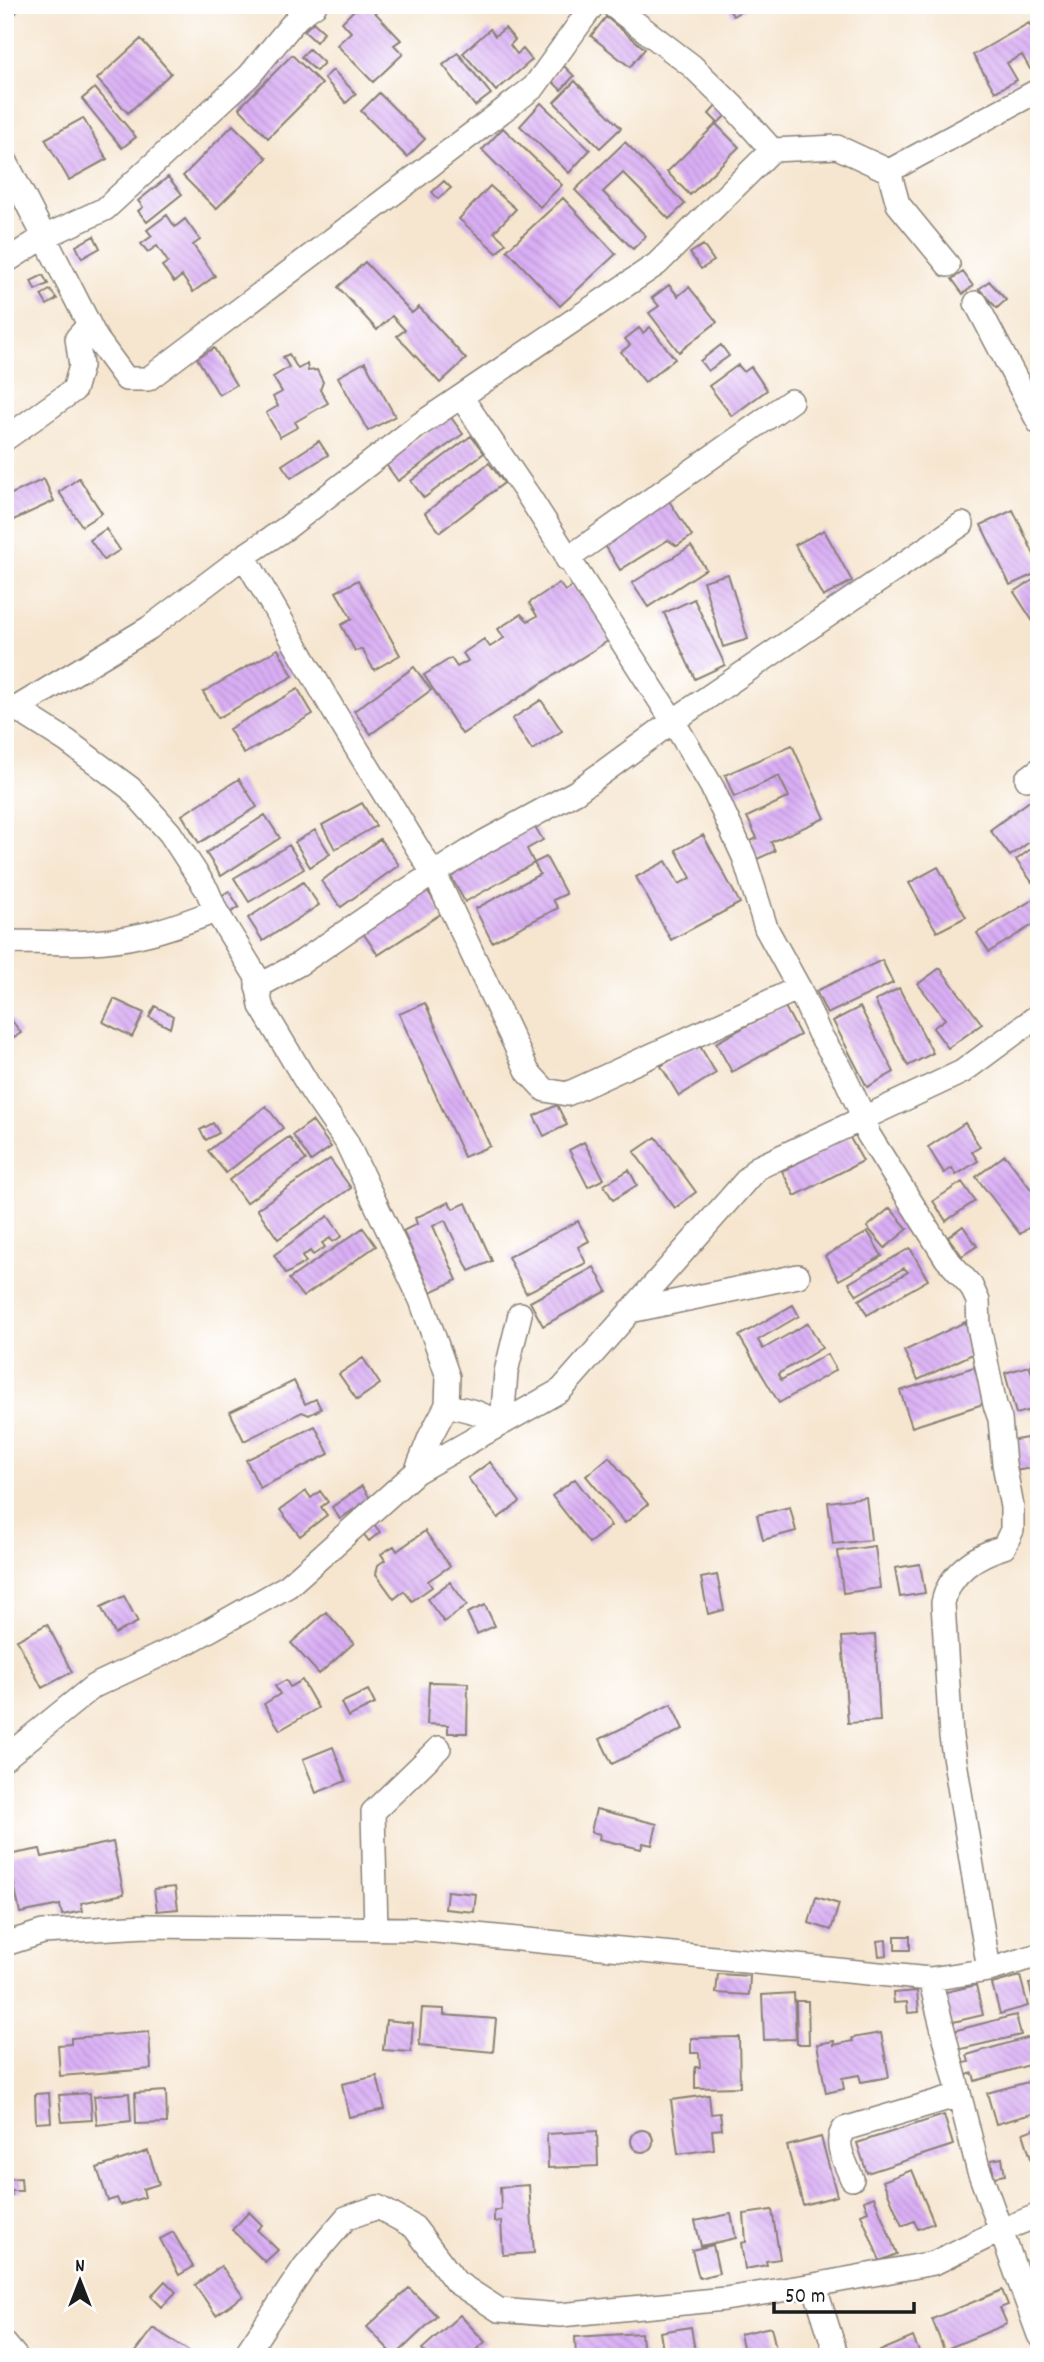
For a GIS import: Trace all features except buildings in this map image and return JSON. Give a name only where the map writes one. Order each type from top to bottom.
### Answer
[{"type":"street","points":[[5,262],[44,237],[105,209],[249,76],[299,17],[315,5]]},
{"type":"street","points":[[5,160],[89,325],[126,379],[149,379],[534,88],[593,5]]},
{"type":"street","points":[[612,5],[692,66],[772,150]]},
{"type":"street","points":[[890,171],[1039,90]]},
{"type":"street","points":[[10,712],[149,628],[244,556],[285,529],[419,425],[657,264],[772,150],[837,147],[890,171]]},
{"type":"street","points":[[890,171],[898,204],[948,265]]},
{"type":"street","points":[[976,303],[1039,423]]},
{"type":"street","points":[[5,439],[74,390],[81,366],[77,338],[89,325]]},
{"type":"street","points":[[461,397],[528,495],[673,721],[712,787],[744,857],[766,928],[799,988],[819,1033],[840,1068],[864,1118],[868,1134],[890,1165],[946,1258],[971,1286],[978,1301],[979,1327],[1000,1419],[1004,1464],[1010,1489],[1012,1530],[1004,1547],[985,1553],[968,1564],[946,1588],[943,1603],[951,1737],[989,1970]]},
{"type":"street","points":[[567,559],[791,401]]},
{"type":"street","points":[[257,987],[342,936],[434,873],[527,817],[576,792],[673,721],[962,524]]},
{"type":"street","points":[[244,556],[335,713],[434,873],[528,1072],[545,1090],[567,1094],[799,988]]},
{"type":"street","points":[[10,712],[66,741],[130,788],[170,833],[207,890],[216,911],[256,976],[261,1006],[313,1093],[346,1141],[421,1300],[448,1377],[447,1405],[429,1437],[416,1472]]},
{"type":"street","points":[[5,942],[107,941],[160,931],[216,911]]},
{"type":"street","points":[[5,1758],[93,1686],[190,1641],[288,1586],[416,1472],[561,1390],[757,1168],[962,1072],[1039,1015]]},
{"type":"street","points":[[630,1311],[798,1276]]},
{"type":"street","points":[[502,1423],[506,1372],[520,1314]]},
{"type":"street","points":[[447,1405],[502,1423]]},
{"type":"street","points":[[376,1929],[373,1812],[439,1748]]},
{"type":"street","points":[[5,1944],[43,1932],[146,1926],[415,1929],[929,1979],[989,1970],[1039,1955]]},
{"type":"street","points":[[929,1979],[978,2168],[1039,2335]]},
{"type":"street","points":[[852,2179],[839,2145],[844,2129],[959,2095]]},
{"type":"street","points":[[244,2357],[305,2266],[346,2218],[378,2207],[414,2227],[456,2282],[499,2310],[560,2315],[725,2299],[934,2263],[1039,2215]]},
{"type":"street","points":[[814,2285],[836,2357]]},
{"type":"street","points":[[5,2343],[16,2357]]}]
